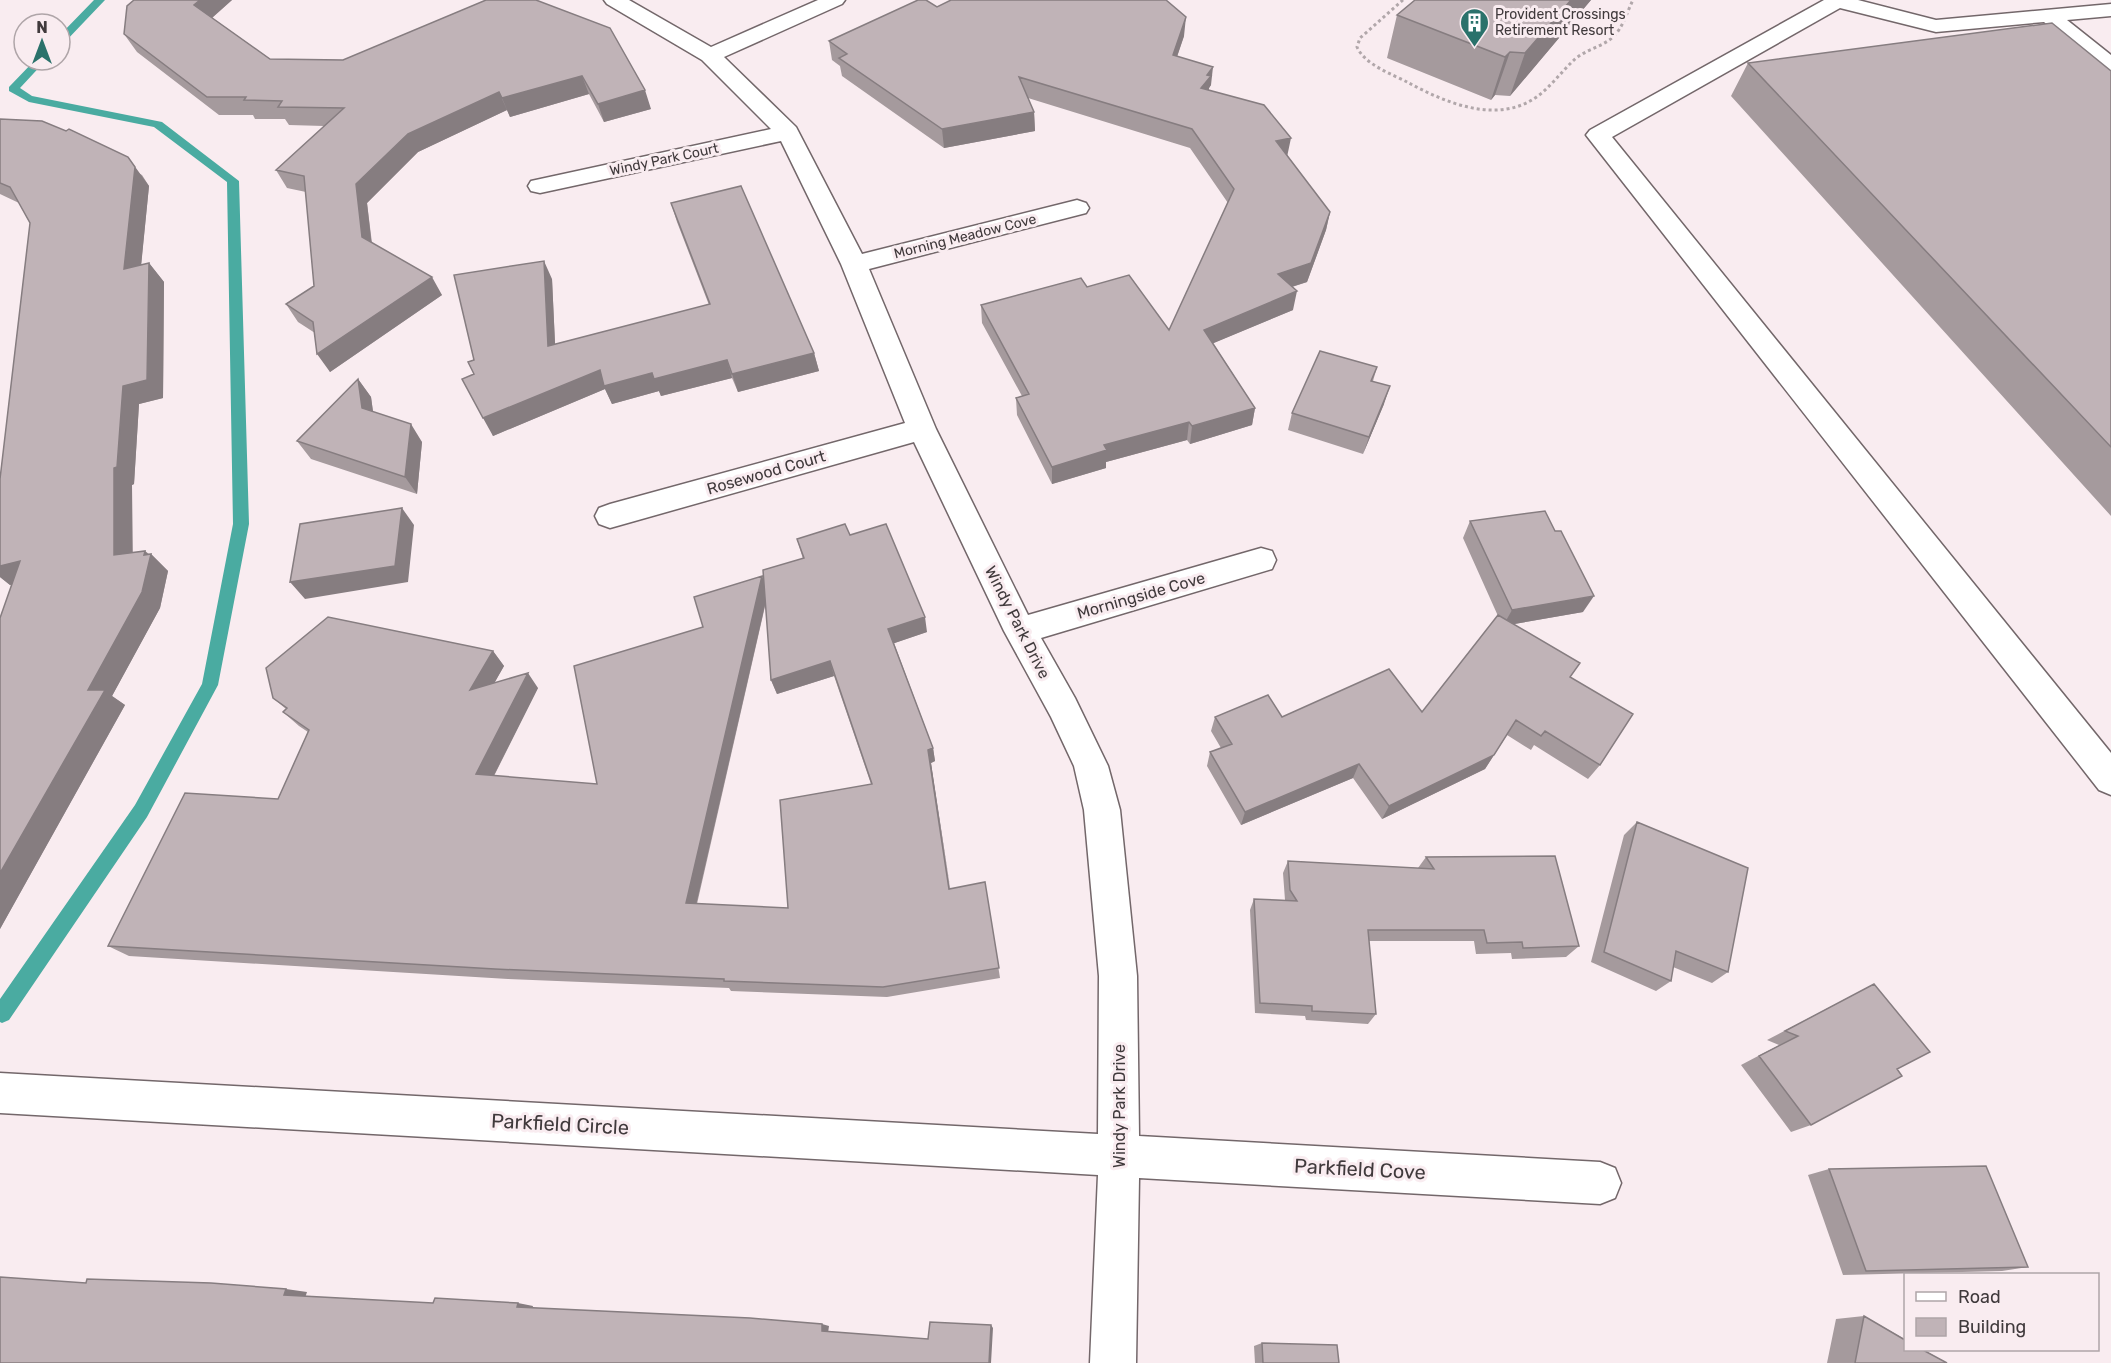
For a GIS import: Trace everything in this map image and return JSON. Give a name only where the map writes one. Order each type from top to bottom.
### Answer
[{"type":"street","name":"Windy Park Drive","points":[[614,0],[710,55],[788,132],[854,264],[922,429],[1020,631],[1063,708],[1091,766],[1102,810],[1118,976],[1119,1155],[1113,1363]]},
{"type":"street","points":[[710,55],[835,0]]},
{"type":"street","points":[[2111,10],[1936,26],[1838,1],[1598,135],[2111,779]]},
{"type":"street","points":[[2049,16],[2111,66]]},
{"type":"street","name":"Windy Park Court","points":[[540,186],[788,132]]},
{"type":"street","name":"Morning Meadow Cove","points":[[854,264],[1077,208]]},
{"type":"street","name":"Rosewood Court","points":[[610,516],[922,429]]},
{"type":"street","name":"Morningside Cove","points":[[1020,631],[1261,560]]},
{"type":"street","name":"Parkfield Circle","points":[[0,1092],[1119,1155]]},
{"type":"street","name":"Parkfield Cove","points":[[1119,1155],[1600,1183]]},
{"type":"path","points":[[1403,0],[1360,38],[1357,45],[1358,51],[1370,61],[1437,98],[1491,110],[1509,110],[1527,104],[1546,92],[1585,51],[1612,38],[1633,0]]},
{"type":"building","points":[[134,0],[200,0],[194,5],[270,59],[343,60],[486,0],[536,0],[610,28],[645,90],[598,104],[582,76],[502,98],[499,92],[408,134],[356,184],[362,237],[432,277],[317,354],[313,322],[286,304],[314,286],[304,176],[276,170],[344,108],[278,107],[282,101],[244,100],[246,97],[207,97],[124,34],[127,6]]},
{"type":"building","points":[[918,0],[926,0],[937,7],[951,0],[1166,0],[1186,17],[1173,55],[1213,67],[1207,75],[1211,76],[1201,88],[1264,105],[1291,138],[1276,141],[1330,212],[1311,263],[1278,274],[1297,291],[1204,330],[1255,408],[1192,426],[1189,422],[1104,445],[1107,450],[1052,467],[1016,398],[1029,394],[981,305],[1081,278],[1087,287],[1129,275],[1169,330],[1234,189],[1192,129],[1019,77],[1034,112],[942,129],[839,58],[847,54],[829,41]]},
{"type":"building","points":[[1415,0],[1571,0],[1525,53],[1510,52],[1505,57],[1397,15]]},
{"type":"building","points":[[2052,23],[2111,71],[2111,447],[1748,63]]},
{"type":"building","points":[[0,119],[42,121],[66,131],[69,129],[128,157],[135,167],[124,269],[149,263],[147,380],[123,386],[117,467],[114,468],[114,555],[145,551],[144,555],[151,554],[142,592],[88,690],[105,690],[0,873],[0,618],[20,561],[0,566],[0,479],[30,223],[10,187],[0,183]]},
{"type":"building","points":[[741,186],[814,353],[732,374],[727,360],[654,379],[652,373],[604,386],[600,370],[483,418],[462,379],[474,374],[468,362],[474,360],[454,275],[544,261],[548,346],[710,304],[671,203]]},
{"type":"building","points":[[1320,351],[1377,367],[1371,381],[1390,386],[1369,437],[1292,413]]},
{"type":"building","points":[[358,379],[362,408],[411,424],[405,477],[297,441]]},
{"type":"building","points":[[402,508],[395,566],[290,582],[300,524]]},
{"type":"building","points":[[1545,511],[1555,531],[1561,531],[1594,596],[1512,610],[1470,521]]},
{"type":"building","points":[[845,524],[850,535],[886,524],[925,617],[888,629],[933,748],[928,750],[949,889],[985,882],[999,968],[883,987],[495,969],[108,946],[185,793],[278,799],[309,730],[283,712],[287,708],[273,698],[266,668],[328,617],[493,651],[470,690],[528,673],[476,774],[597,784],[574,666],[703,627],[694,597],[762,576],[686,903],[788,908],[780,800],[872,784],[830,661],[771,680],[763,570],[804,558],[797,539]]},
{"type":"building","points":[[1498,615],[1580,663],[1570,677],[1633,714],[1600,765],[1545,731],[1541,736],[1516,720],[1494,755],[1389,806],[1359,764],[1245,812],[1210,752],[1232,744],[1215,717],[1268,695],[1282,717],[1389,669],[1422,712]]},
{"type":"building","points":[[1637,822],[1748,868],[1728,972],[1676,951],[1671,981],[1604,952]]},
{"type":"building","points":[[1555,856],[1579,946],[1523,948],[1522,942],[1487,943],[1484,930],[1368,930],[1376,1014],[1312,1011],[1312,1006],[1260,1003],[1254,899],[1297,901],[1290,890],[1288,861],[1434,869],[1426,857]]},
{"type":"building","points":[[1874,984],[1930,1052],[1897,1069],[1902,1076],[1811,1125],[1759,1056],[1798,1036],[1785,1031]]},
{"type":"building","points":[[1986,1166],[2028,1267],[1866,1271],[1829,1169]]},
{"type":"building","points":[[0,1277],[86,1283],[87,1279],[211,1283],[286,1289],[284,1295],[433,1303],[435,1298],[518,1303],[517,1307],[750,1318],[822,1324],[822,1331],[928,1339],[930,1322],[991,1325],[989,1363],[0,1363]]},
{"type":"building","points":[[1864,1316],[1904,1339],[1904,1351],[1925,1351],[1947,1363],[1855,1363]]},
{"type":"building","points":[[1262,1343],[1337,1345],[1339,1363],[1263,1363]]},
{"type":"waterway","points":[[72,29],[100,0]]},
{"type":"waterway","points":[[2,1013],[141,811],[210,685],[241,524],[233,181],[158,124],[29,99],[13,89],[29,72]]},
{"type":"place","name":"Provident Crossings Retirement Resort","points":[[1474,48]]}]
